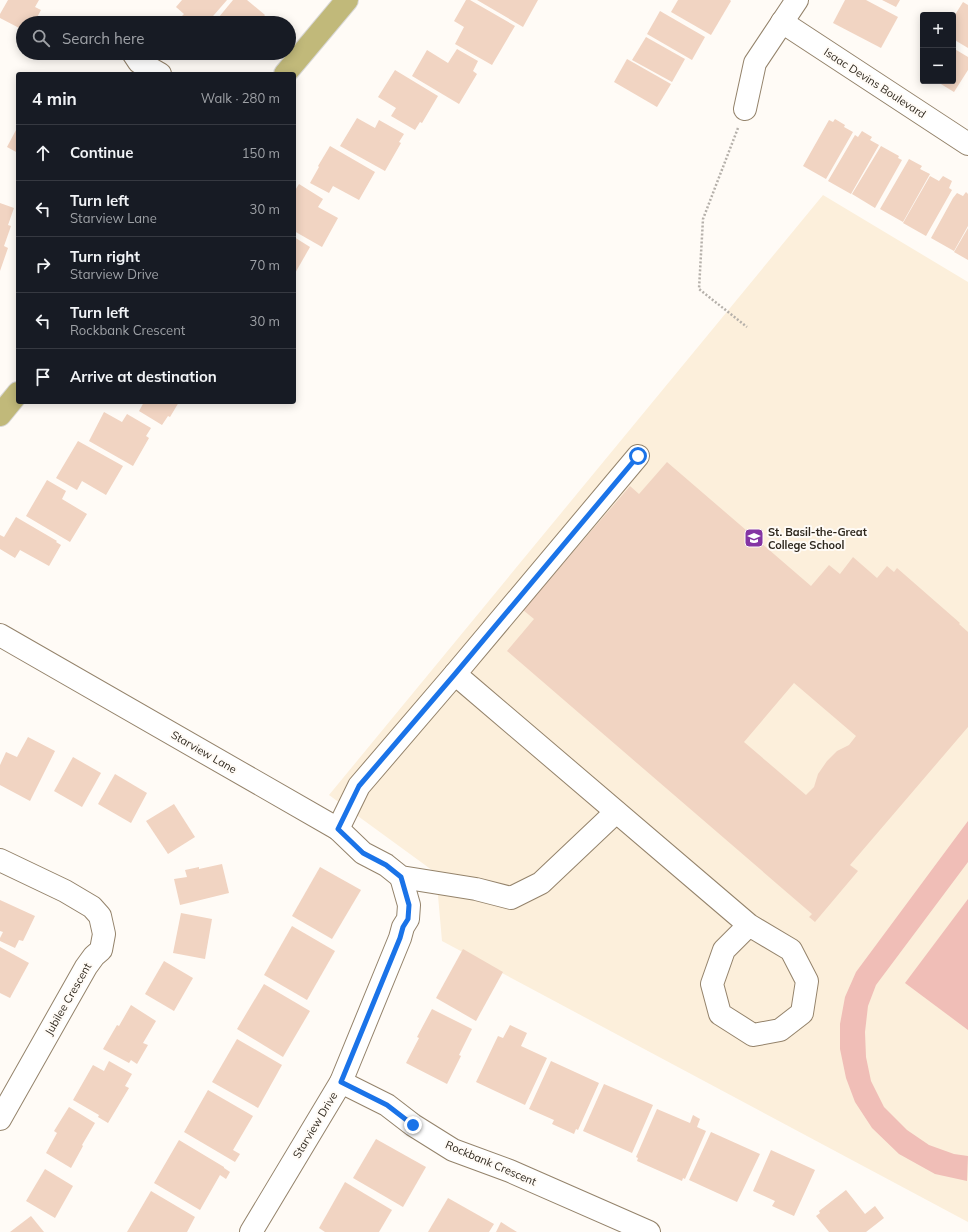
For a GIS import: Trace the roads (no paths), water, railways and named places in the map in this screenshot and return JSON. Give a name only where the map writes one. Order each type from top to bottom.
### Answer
[{"type":"main road","points":[[287,72],[347,0]]},
{"type":"main road","points":[[0,415],[16,395]]},
{"type":"street","points":[[745,109],[755,63],[797,0]]},
{"type":"street","name":"Isaac Devins Boulevard","points":[[782,22],[968,144]]},
{"type":"street","points":[[138,60],[156,72]]},
{"type":"street","points":[[338,829],[359,786],[638,456]]},
{"type":"street","name":"Starview Lane","points":[[0,635],[338,829],[363,853],[386,865],[401,877]]},
{"type":"street","points":[[455,674],[749,925],[790,950],[807,981],[802,1013],[780,1030],[753,1035],[720,1014],[712,984],[724,950],[749,925]]},
{"type":"street","points":[[401,877],[476,889],[511,898],[541,883],[616,812]]},
{"type":"street","name":"Jubilee Crescent","points":[[0,860],[65,891],[92,907],[100,916],[104,934],[101,950],[94,956],[86,967],[0,1119]]},
{"type":"street","name":"Starview Drive","points":[[251,1232],[341,1082],[400,938],[403,927],[408,919],[409,905],[401,877]]},
{"type":"street","name":"Rockbank Crescent","points":[[341,1082],[387,1105],[413,1125],[452,1150],[510,1171],[649,1232]]},
{"type":"place","name":"St. Basil-the-Great College School","points":[[754,538]]}]
